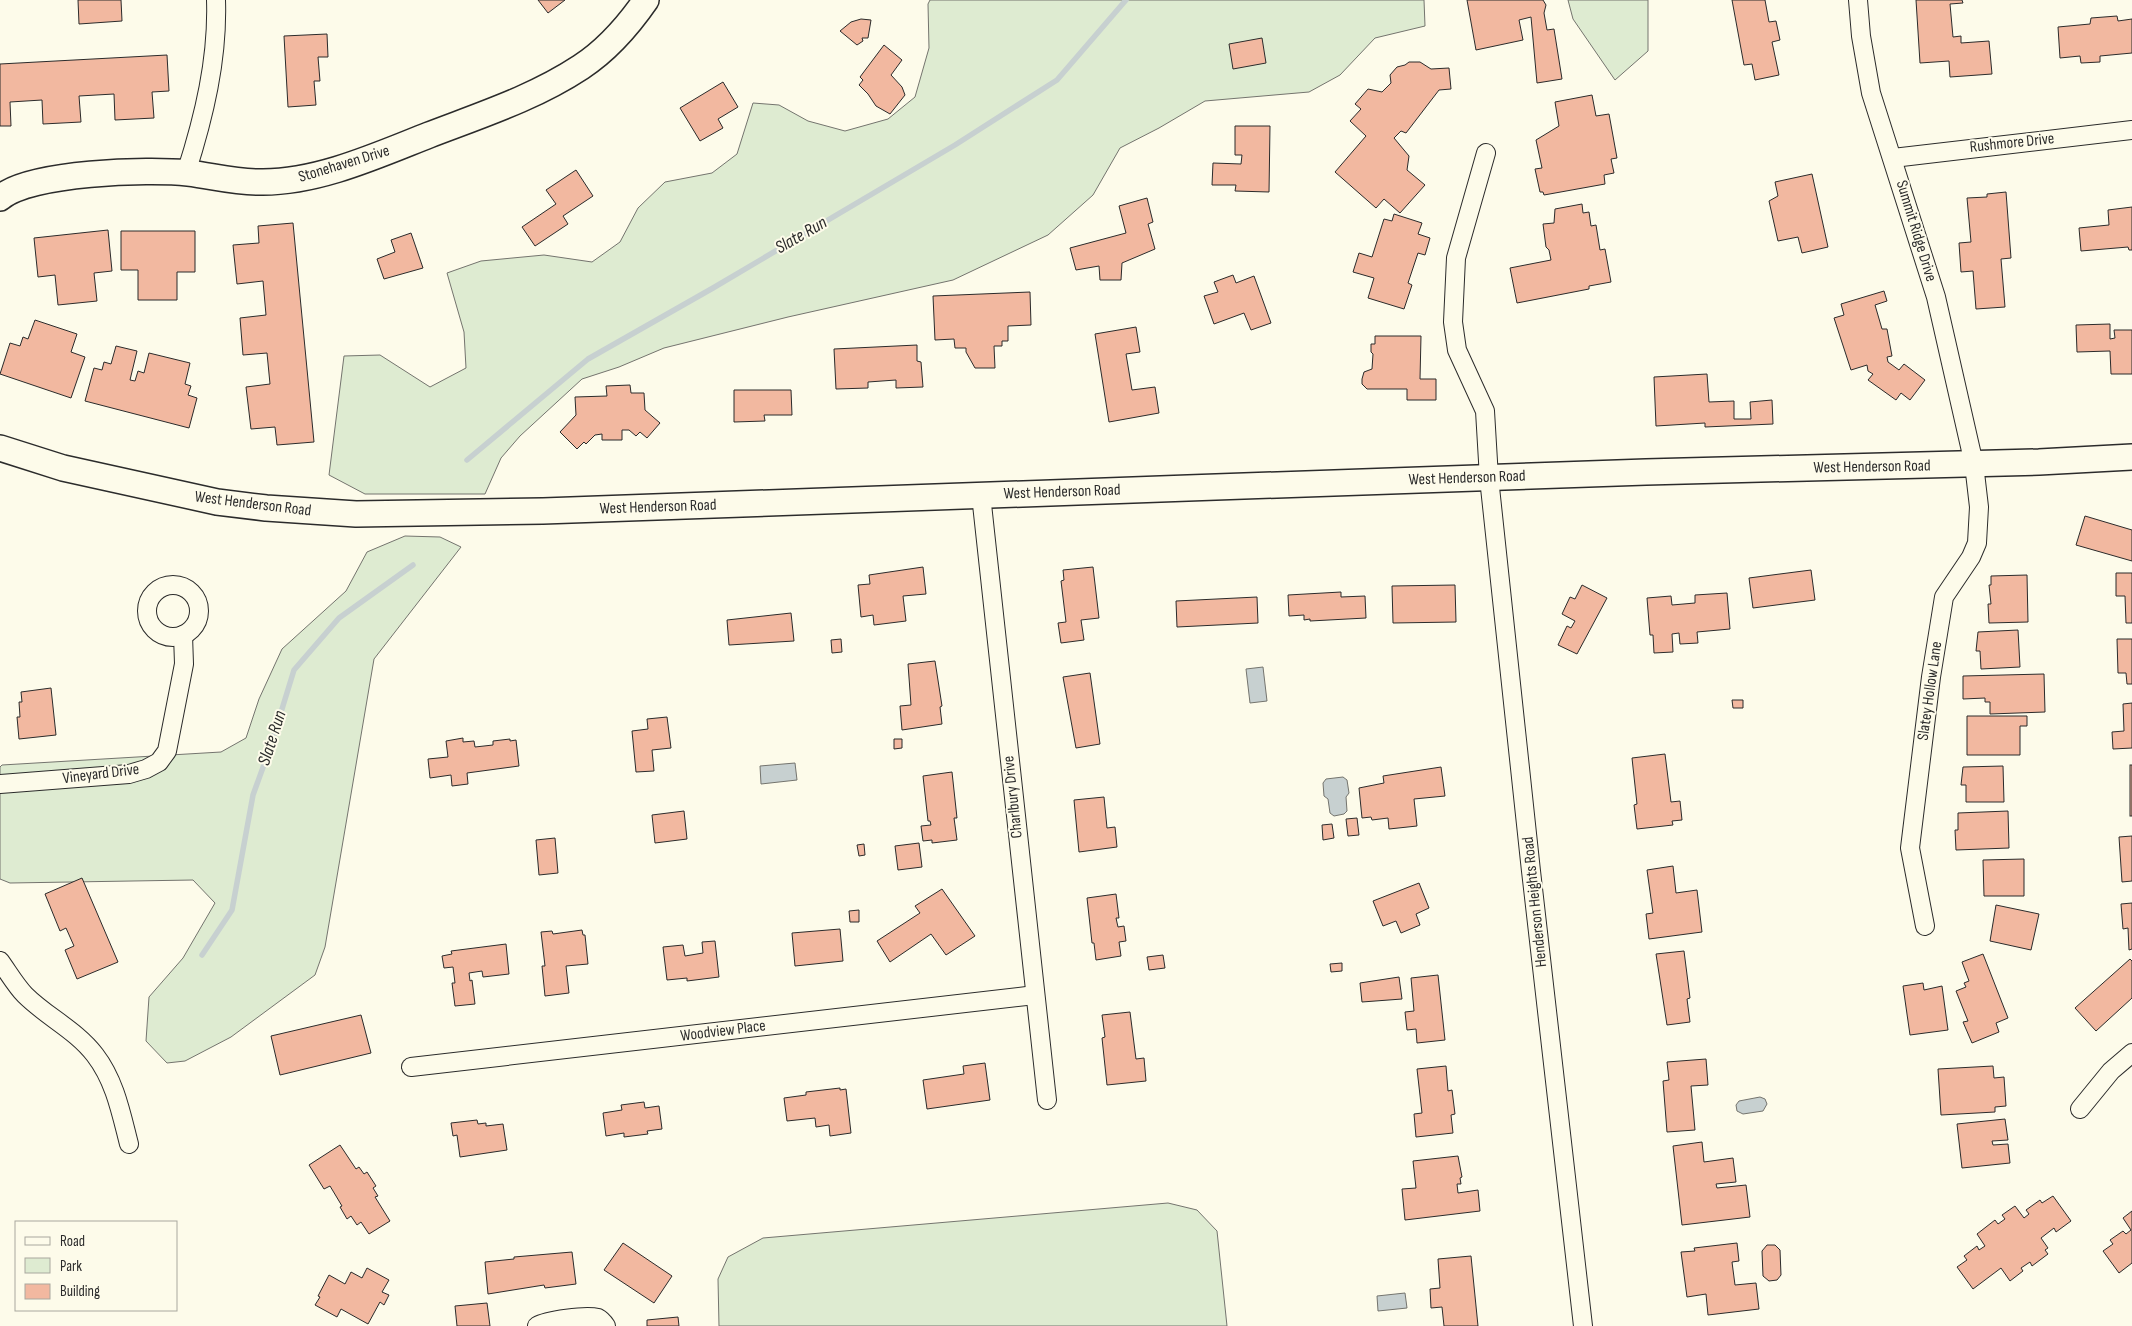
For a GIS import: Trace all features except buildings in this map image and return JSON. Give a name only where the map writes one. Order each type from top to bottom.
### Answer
[{"type":"main road","name":"Stonehaven Drive","points":[[0,198],[23,184],[44,179],[134,172],[186,173],[247,182],[280,182],[314,176],[383,153],[542,91],[582,66],[610,43],[631,23],[646,0]]},
{"type":"main road","name":"West Henderson Road","points":[[0,448],[63,468],[217,502],[312,512],[438,514],[1489,478],[1974,464],[2132,457]]},
{"type":"street","points":[[186,173],[196,142],[210,78],[217,17],[216,0]]},
{"type":"street","name":"Summit Ridge Drive","points":[[1858,0],[1861,36],[1872,94],[1936,297],[1974,464]]},
{"type":"street","name":"Rushmore Drive","points":[[1893,158],[2132,130]]},
{"type":"street","name":"Henderson Heights Road","points":[[1486,153],[1456,258],[1453,322],[1457,350],[1484,410],[1489,478],[1530,862],[1584,1326]]},
{"type":"street","name":"Slatey Hollow Lane","points":[[1924,926],[1910,848],[1931,677],[1944,597],[1971,557],[1977,543],[1979,508],[1974,464]]},
{"type":"street","name":"Charlbury Drive","points":[[981,495],[1047,1100]]},
{"type":"street","name":"Vineyard Drive","points":[[0,784],[129,774],[146,769],[159,762],[167,750],[171,736],[184,664],[183,635]]},
{"type":"street","points":[[0,962],[25,994],[48,1015],[74,1033],[95,1055],[113,1084],[129,1144]]},
{"type":"street","name":"Woodview Place","points":[[411,1067],[1035,996]]},
{"type":"street","points":[[2080,1109],[2111,1071],[2132,1053]]},
{"type":"street","points":[[537,1326],[546,1321],[590,1317],[599,1318],[606,1326]]},
{"type":"green space","points":[[930,0],[1424,0],[1425,26],[1375,38],[1340,75],[1309,92],[1205,101],[1120,148],[1093,195],[1048,235],[953,280],[788,317],[664,348],[619,367],[582,379],[520,436],[501,458],[485,494],[365,494],[329,475],[344,356],[380,355],[430,387],[466,368],[464,332],[447,273],[481,261],[544,255],[592,262],[620,242],[638,208],[665,182],[712,173],[737,154],[753,103],[779,105],[808,121],[845,131],[888,119],[915,97],[929,48],[928,4]]},
{"type":"green space","points":[[1568,0],[1648,0],[1648,51],[1615,80],[1573,19]]},
{"type":"green space","points":[[405,536],[440,537],[461,547],[374,659],[325,947],[315,975],[231,1037],[185,1061],[167,1063],[146,1041],[149,997],[183,958],[215,903],[193,880],[10,883],[0,879],[0,767],[2,765],[221,752],[246,738],[259,699],[282,649],[346,591],[367,552]]},
{"type":"green space","points":[[1168,1203],[1197,1210],[1217,1231],[1227,1326],[719,1326],[718,1279],[728,1257],[763,1238]]},
{"type":"shaded area","points":[[1263,667],[1267,701],[1250,703],[1246,669]]},
{"type":"shaded area","points":[[795,763],[797,780],[761,784],[760,766]]},
{"type":"shaded area","points":[[1343,777],[1347,780],[1349,793],[1346,797],[1347,811],[1344,814],[1334,816],[1330,813],[1328,799],[1324,796],[1323,783],[1326,779]]},
{"type":"shaded area","points":[[1760,1097],[1765,1099],[1767,1104],[1763,1111],[1743,1114],[1737,1111],[1736,1105],[1739,1101]]},
{"type":"shaded area","points":[[1405,1293],[1407,1308],[1378,1311],[1377,1296]]},
{"type":"waterway","name":"Slate Run","points":[[467,460],[588,359],[713,288],[955,145],[1057,80],[1126,0]]},
{"type":"waterway","name":"Slate Run","points":[[202,955],[232,910],[253,795],[270,748],[294,670],[339,618],[413,565]]}]
